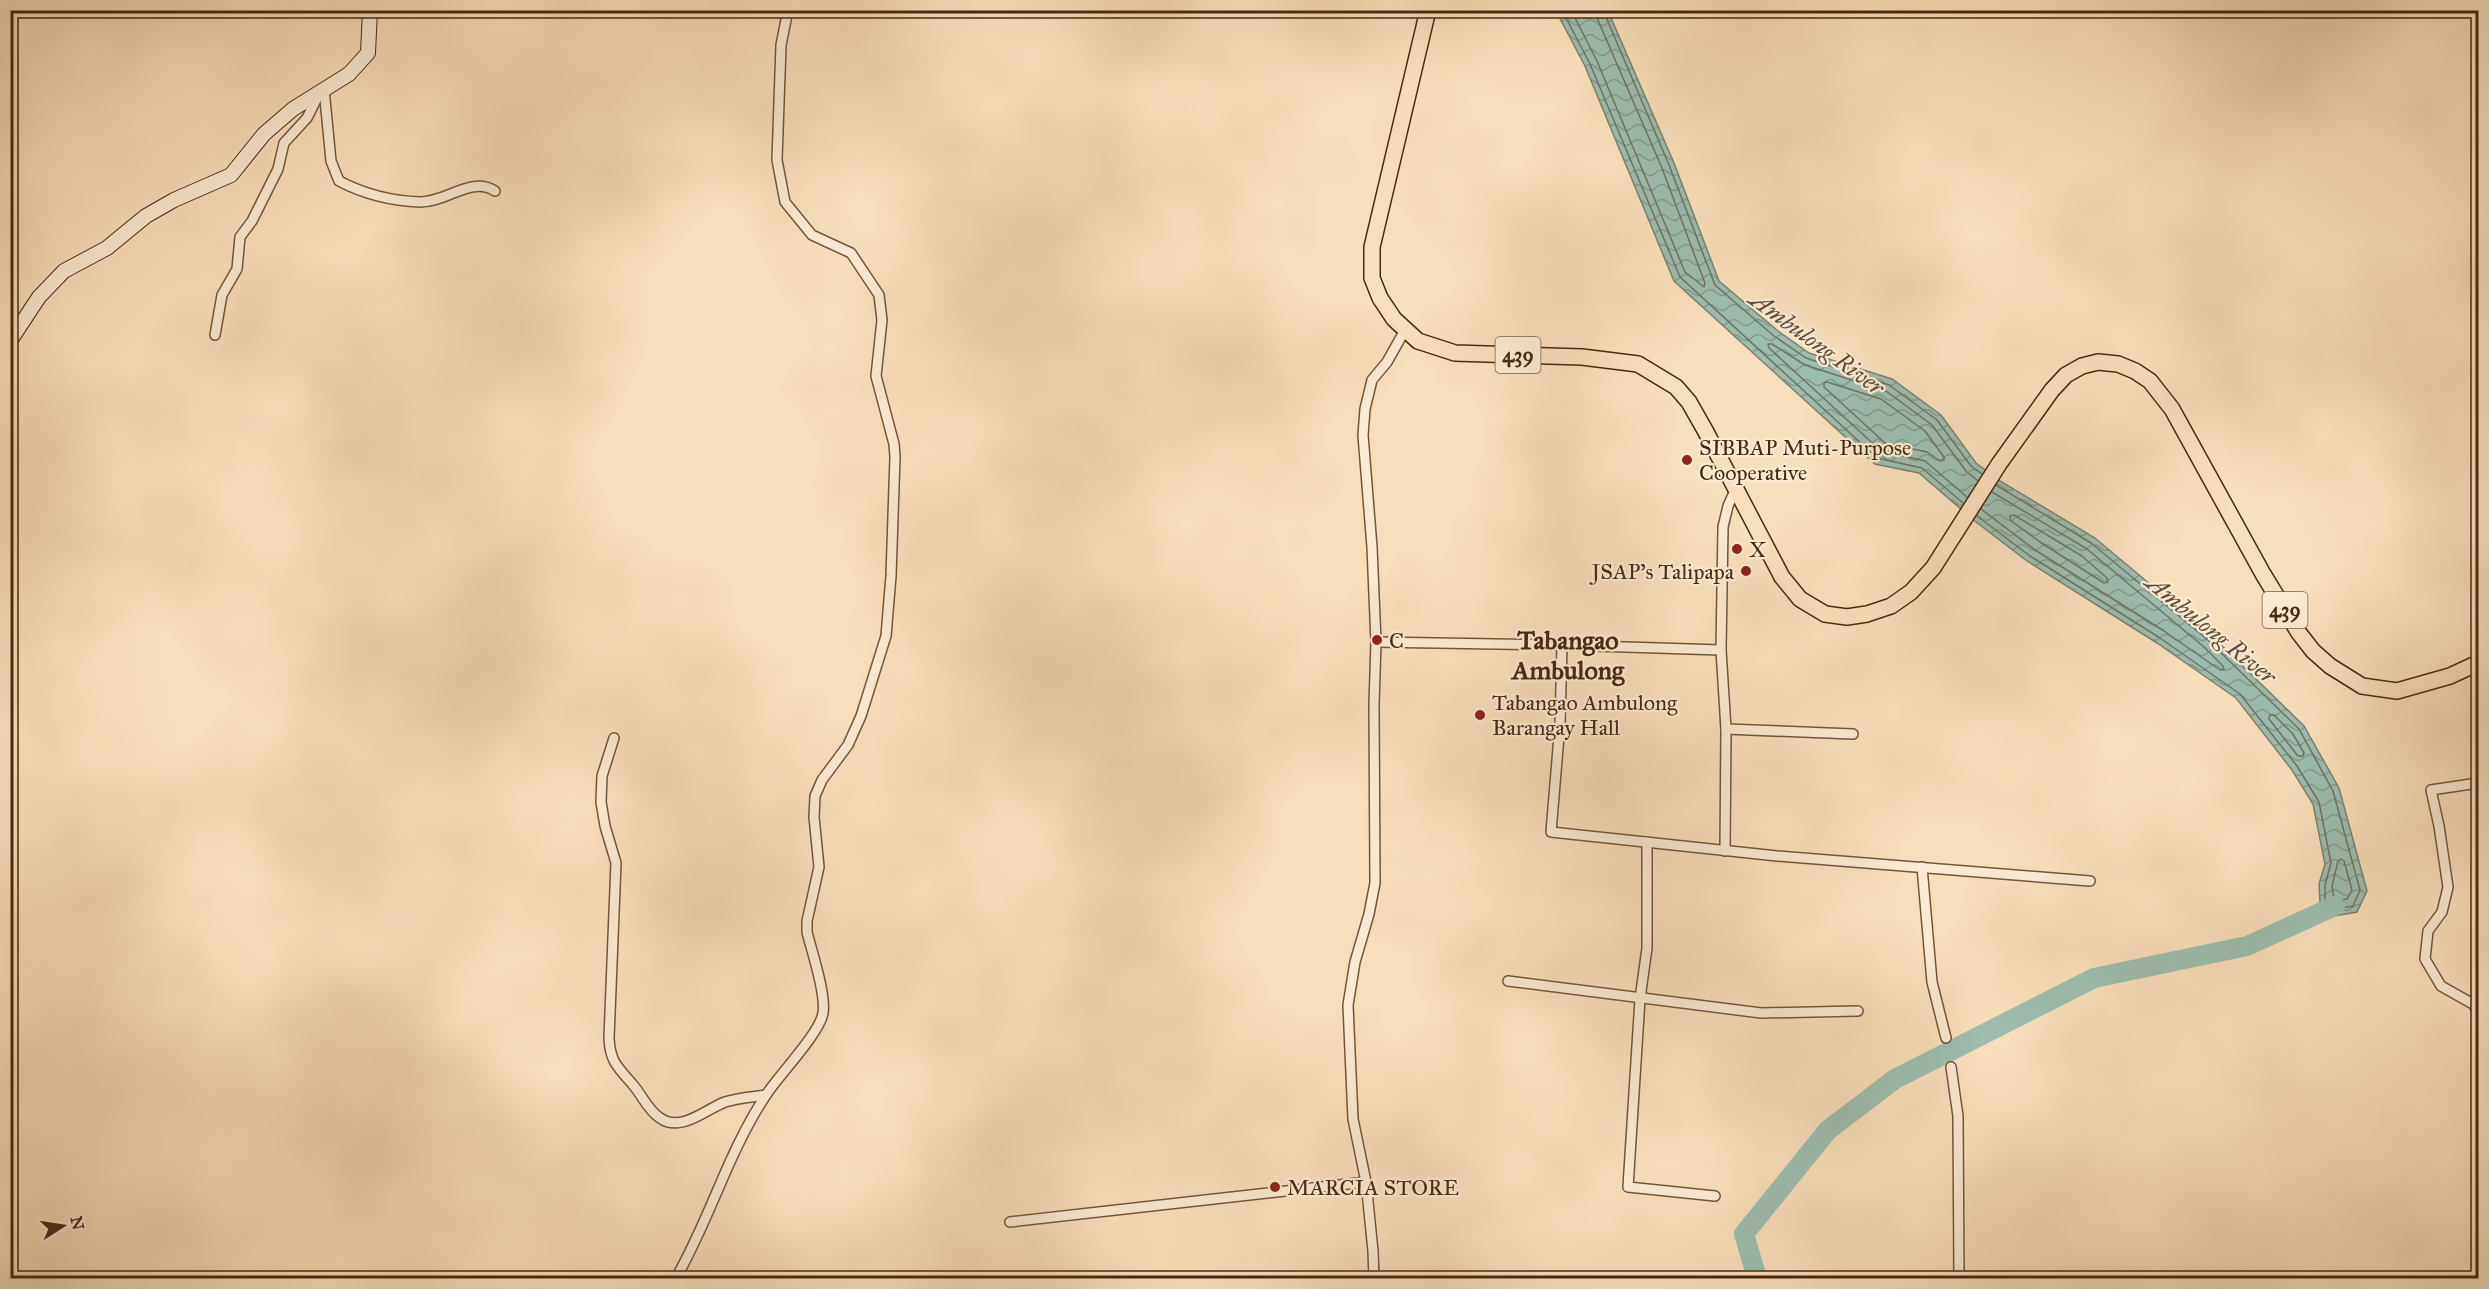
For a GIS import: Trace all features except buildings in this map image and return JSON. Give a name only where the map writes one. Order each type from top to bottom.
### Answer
[{"type":"main road","name":"439","points":[[1428,10],[1372,248],[1372,278],[1380,298],[1405,330],[1418,341],[1455,353],[1582,357],[1638,364],[1676,387],[1689,402],[1790,589],[1806,604],[1825,614],[1847,618],[1891,606],[1911,592],[1933,568],[1999,464],[2052,390],[2066,375],[2082,366],[2098,362],[2118,364],[2150,381],[2172,409],[2263,574],[2299,633],[2313,651],[2330,666],[2362,686],[2397,691],[2450,676],[2478,663]]},
{"type":"street","points":[[10,341],[39,297],[64,272],[107,248],[146,216],[174,200],[231,175],[264,134],[292,109],[349,74],[368,53],[370,10]]},
{"type":"street","points":[[676,1278],[712,1208],[737,1144],[766,1095],[820,1023],[823,1012],[807,933],[807,921],[819,867],[814,817],[815,796],[822,780],[848,745],[857,726],[886,636],[891,576],[895,457],[894,444],[876,376],[882,320],[879,295],[851,253],[812,235],[785,202],[777,160],[781,45],[788,10]]},
{"type":"street","points":[[322,91],[331,161],[339,182],[375,197],[421,202],[439,200],[475,185],[487,186],[495,191]]},
{"type":"street","points":[[215,335],[222,295],[237,269],[240,237],[252,220],[278,169],[284,143],[307,118],[322,91]]},
{"type":"street","points":[[1374,1278],[1366,1182],[1353,1119],[1348,1005],[1355,962],[1376,883],[1374,704],[1376,642],[1372,547],[1363,435],[1365,409],[1372,380],[1387,362],[1405,330]]},
{"type":"street","points":[[1725,851],[1726,729],[1721,650],[1723,527],[1728,506],[1736,488]]},
{"type":"street","points":[[1376,642],[1721,650]]},
{"type":"street","points":[[1562,645],[1560,724],[1551,832],[1725,851],[2090,880]]},
{"type":"street","points":[[1726,729],[1853,734]]},
{"type":"street","points":[[614,738],[602,776],[601,802],[605,826],[616,863],[609,1038],[612,1061],[636,1089],[645,1104],[668,1123],[688,1120],[736,1099],[766,1095]]},
{"type":"street","points":[[2478,783],[2431,790],[2448,887],[2442,912],[2428,931],[2425,959],[2441,986],[2473,1004],[2478,1012]]},
{"type":"street","points":[[1647,842],[1647,948],[1640,999],[1628,1187],[1715,1196]]},
{"type":"street","points":[[1922,867],[1932,982],[1946,1038]]},
{"type":"street","points":[[1508,981],[1761,1013],[1858,1011]]},
{"type":"street","points":[[1950,1067],[1958,1116],[1959,1278]]},
{"type":"street","points":[[1010,1222],[1366,1182]]},
{"type":"water","points":[[1556,11],[1608,11],[1674,163],[1719,281],[1778,331],[1809,353],[1892,379],[1941,415],[1976,463],[2000,481],[2095,538],[2213,637],[2304,726],[2339,788],[2367,891],[2357,912],[2317,919],[2312,915],[2320,902],[2319,884],[2325,864],[2313,804],[2292,770],[2236,698],[2157,643],[2027,561],[1976,522],[1919,473],[1875,464],[1674,281],[1585,66]]},
{"type":"waterway","name":"Ambulong River","points":[[1757,1278],[1744,1234],[1828,1130],[1895,1079],[2094,978],[2247,946],[2335,906]]},
{"type":"place","name":"SIBBAP Muti-Purpose Cooperative","points":[[1687,460]]},
{"type":"place","name":"X","points":[[1737,549]]},
{"type":"place","name":"JSAP's Talipapa","points":[[1746,571]]},
{"type":"place","name":"C","points":[[1377,640]]},
{"type":"place","name":"Tabangao Ambulong Barangay Hall","points":[[1480,715]]},
{"type":"place","name":"MARCIA STORE","points":[[1275,1187]]},
{"type":"district","name":"Tabangao Ambulong","points":[[1568,655]]}]
